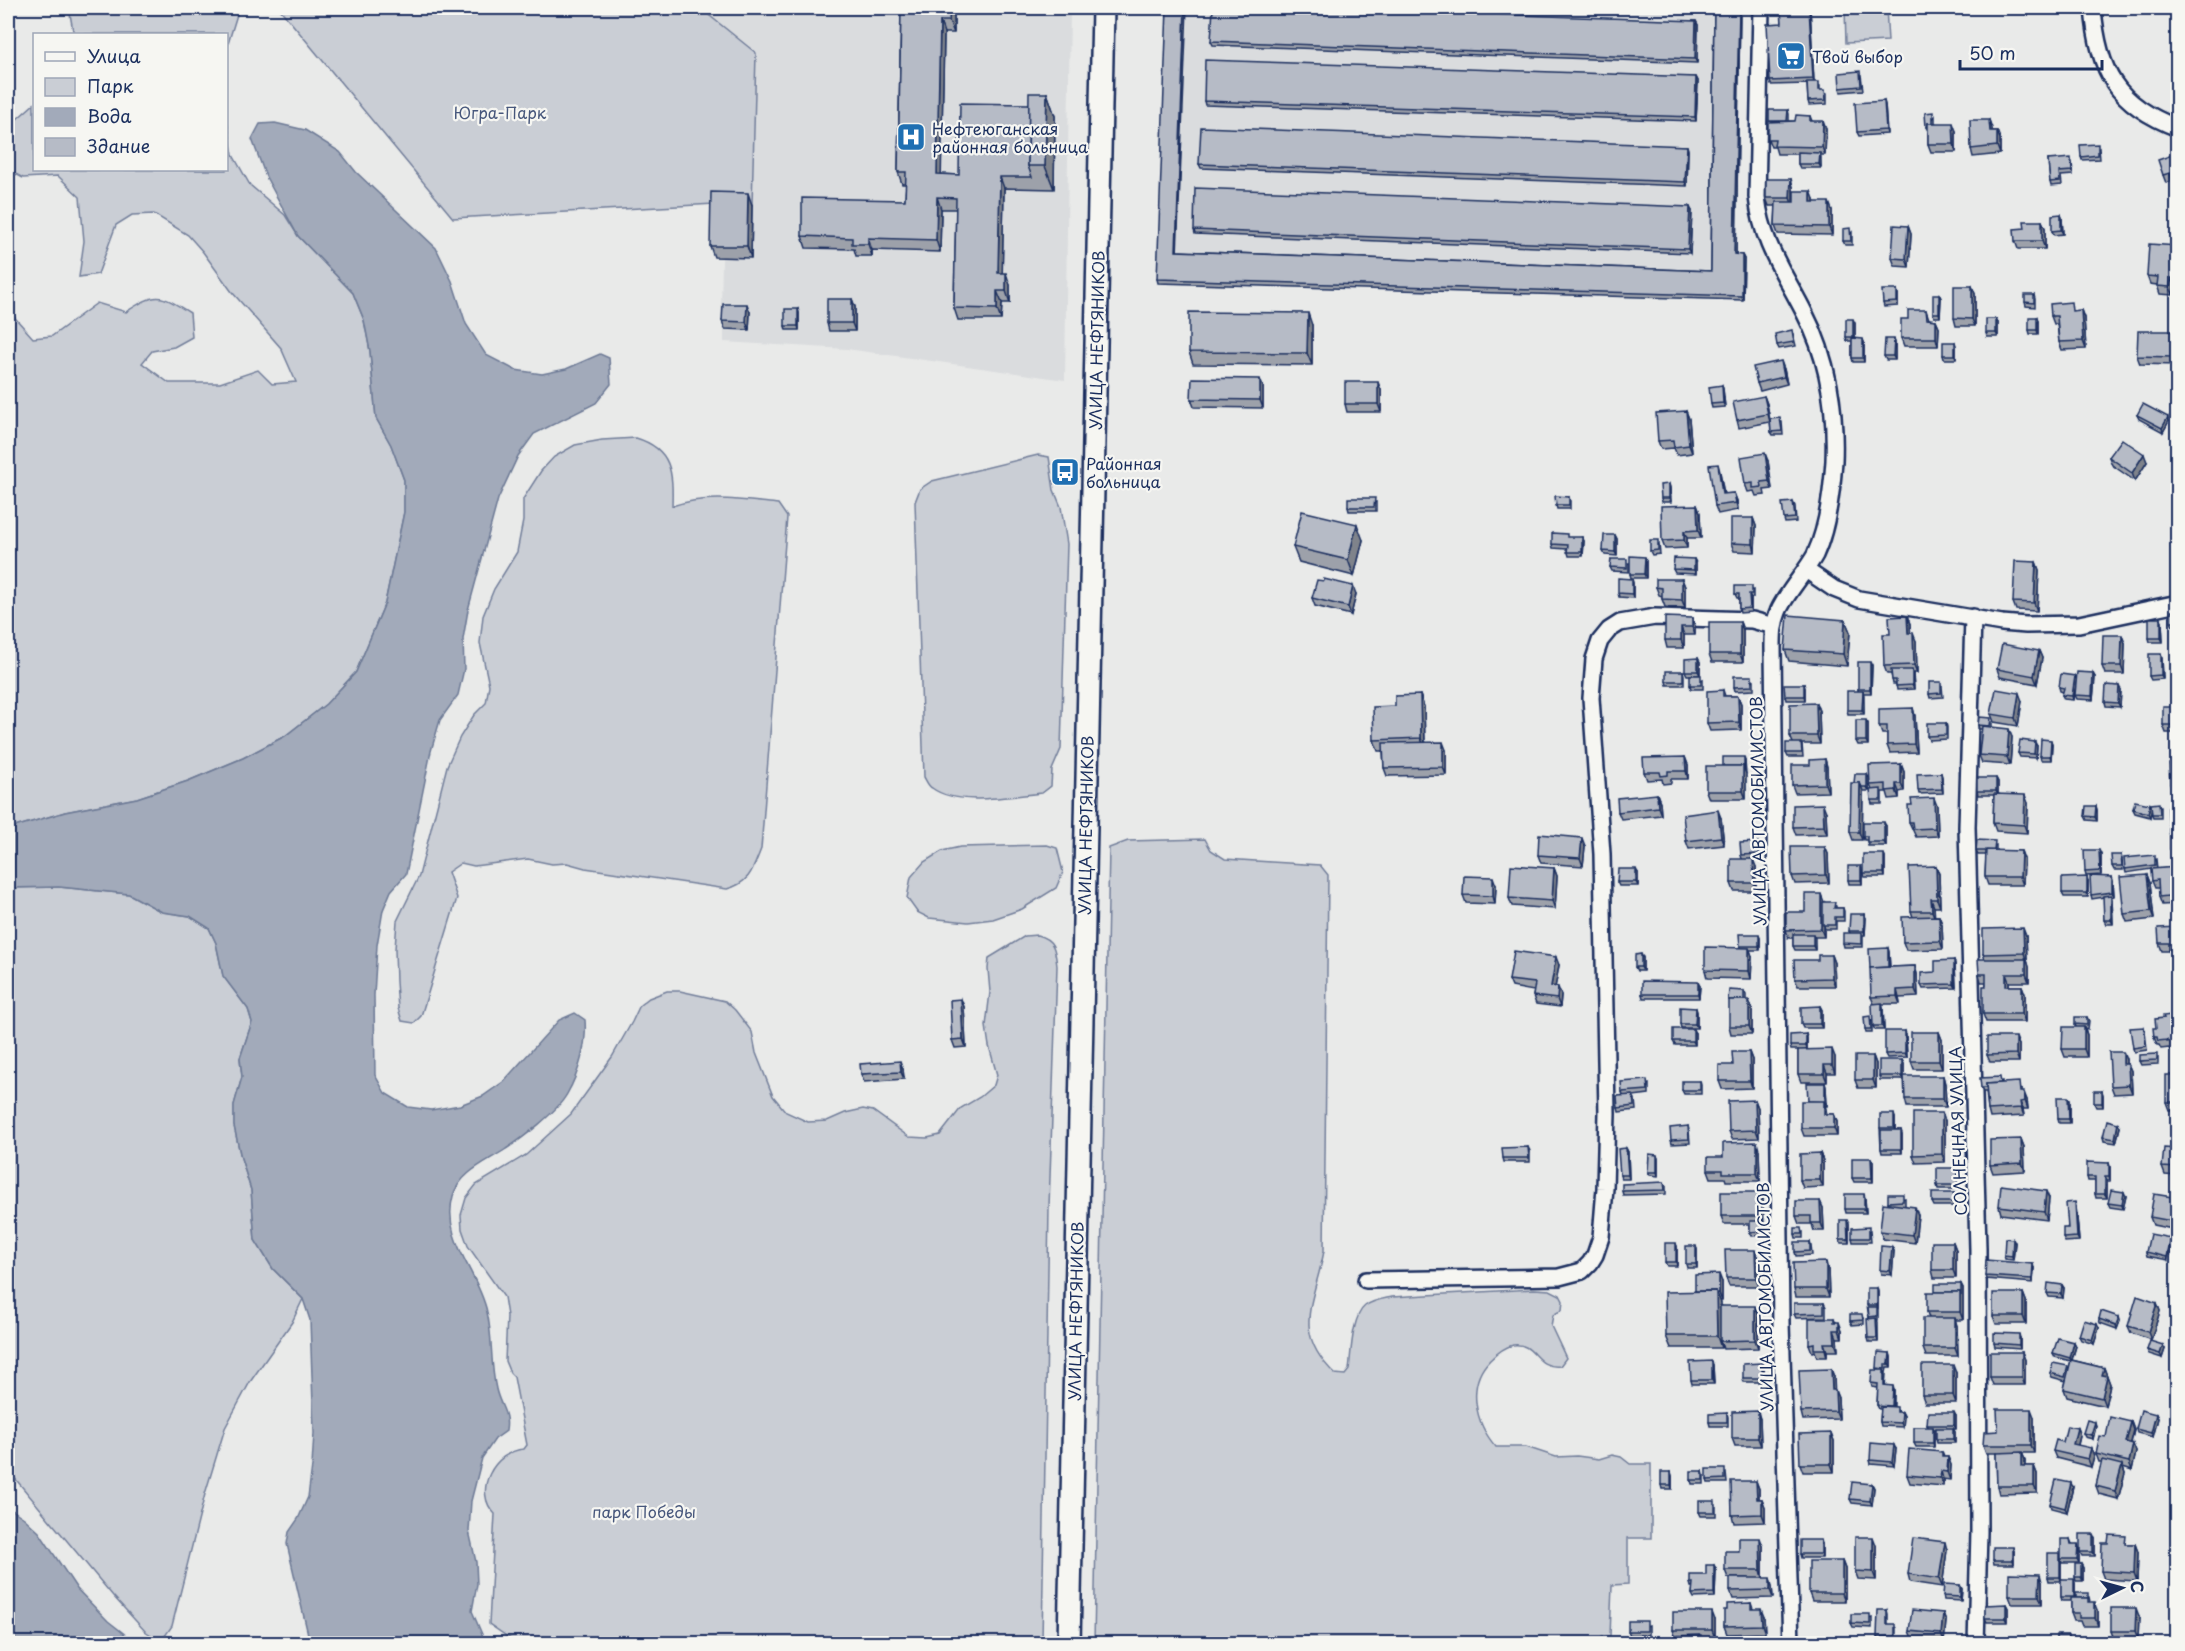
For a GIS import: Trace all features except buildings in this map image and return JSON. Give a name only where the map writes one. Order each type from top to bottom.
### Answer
[{"type":"street","name":"УЛИЦА НЕФТЯНИКОВ","points":[[1069,1644],[1103,8]]},
{"type":"street","name":"УЛИЦА АВТОМОБИЛИСТОВ","points":[[1761,8],[1757,196],[1760,220],[1766,239],[1815,334],[1828,383],[1834,460],[1830,501],[1816,553],[1778,610],[1774,626],[1781,1323],[1791,1644]]},
{"type":"street","points":[[2093,8],[2102,58],[2113,84],[2135,107],[2178,128]]},
{"type":"street","points":[[1806,570],[1845,595],[2026,625],[2103,621],[2178,603]]},
{"type":"street","points":[[1366,1280],[1559,1277],[1582,1271],[1590,1263],[1601,1237],[1607,1113],[1602,854],[1591,698],[1594,659],[1600,641],[1609,630],[1620,623],[1633,620],[1655,617],[1706,618],[1752,620],[1774,626]]},
{"type":"street","name":"СОЛНЕЧНАЯ УЛИЦА","points":[[1973,617],[1967,827],[1978,1249],[1979,1532],[1976,1644]]},
{"type":"shaded area","name":"Нефтеюганская районная больница","points":[[700,8],[1070,8],[1065,380],[847,349],[724,342],[724,310],[721,309],[722,258],[714,257],[715,204]]},
{"type":"shaded area","points":[[1169,8],[1740,8],[1736,258],[1744,259],[1743,300],[1158,283]]},
{"type":"green space","points":[[69,8],[239,8],[228,44],[228,33],[76,33],[73,31]]},
{"type":"green space","name":"Югра-Парк","points":[[279,8],[700,8],[756,53],[752,205],[715,204],[453,218]]},
{"type":"green space","points":[[1845,8],[1886,8],[1888,41],[1846,43]]},
{"type":"green space","points":[[33,105],[33,171],[228,171],[228,128],[233,155],[250,185],[285,215],[298,236],[353,293],[364,320],[370,351],[376,418],[391,445],[404,480],[404,512],[385,603],[356,672],[326,704],[285,736],[243,758],[188,781],[137,798],[65,812],[8,829],[8,310],[33,338],[52,336],[97,303],[126,312],[152,298],[164,299],[190,313],[192,337],[174,347],[152,351],[142,363],[169,383],[220,383],[258,370],[272,384],[296,382],[281,348],[232,292],[203,252],[188,235],[154,214],[132,215],[116,225],[98,274],[79,277],[84,241],[80,197],[58,176],[23,178],[8,170],[8,127]]},
{"type":"green space","points":[[636,438],[657,448],[668,463],[671,472],[672,506],[711,499],[751,501],[778,504],[787,517],[761,849],[756,863],[746,879],[727,889],[585,868],[567,863],[552,864],[528,859],[474,866],[461,863],[448,872],[457,898],[421,1016],[414,1023],[402,1021],[398,1008],[396,982],[397,921],[419,876],[447,766],[460,737],[474,715],[486,703],[489,685],[480,643],[483,616],[494,589],[517,552],[523,521],[523,499],[541,471],[554,457],[575,445],[602,440]]},
{"type":"green space","points":[[1038,455],[1049,457],[1067,544],[1061,749],[1052,770],[1051,786],[1042,793],[1001,798],[970,799],[943,794],[932,788],[924,777],[915,502],[920,489],[932,481]]},
{"type":"green space","points":[[1205,839],[1211,850],[1225,859],[1320,865],[1328,875],[1324,1251],[1309,1315],[1309,1329],[1313,1344],[1321,1358],[1335,1374],[1345,1375],[1349,1370],[1357,1318],[1365,1306],[1375,1301],[1392,1297],[1534,1289],[1550,1290],[1560,1295],[1563,1301],[1562,1310],[1553,1315],[1551,1326],[1566,1358],[1560,1366],[1545,1364],[1521,1345],[1507,1347],[1492,1358],[1483,1370],[1478,1380],[1476,1404],[1483,1427],[1496,1447],[1526,1447],[1556,1457],[1577,1456],[1599,1459],[1612,1455],[1621,1457],[1630,1464],[1651,1464],[1651,1538],[1628,1538],[1628,1584],[1612,1585],[1610,1636],[1602,1637],[1602,1643],[1094,1643],[1109,848],[1128,841]]},
{"type":"green space","points":[[1047,845],[1057,848],[1063,872],[1056,888],[1022,909],[993,919],[968,922],[929,918],[917,912],[907,898],[911,877],[924,862],[942,851],[960,847]]},
{"type":"green space","points":[[59,887],[129,894],[162,912],[190,916],[209,928],[216,943],[223,976],[248,1009],[252,1022],[240,1058],[242,1077],[234,1105],[234,1126],[251,1190],[255,1240],[273,1269],[303,1299],[292,1322],[250,1382],[225,1428],[205,1494],[172,1626],[165,1636],[157,1639],[145,1631],[113,1596],[8,1470],[8,888]]},
{"type":"green space","name":"парк Победы","points":[[1037,935],[1053,946],[1057,966],[1049,1207],[1042,1643],[518,1644],[489,1624],[495,1514],[488,1505],[486,1484],[496,1465],[504,1457],[513,1451],[524,1449],[527,1445],[514,1377],[505,1361],[507,1316],[504,1297],[468,1246],[462,1229],[461,1215],[466,1198],[476,1185],[526,1155],[571,1114],[612,1057],[640,1005],[649,998],[667,991],[680,991],[725,1001],[735,1010],[752,1032],[756,1053],[773,1096],[786,1112],[808,1122],[827,1121],[845,1113],[863,1109],[873,1111],[909,1137],[927,1138],[940,1135],[961,1108],[980,1097],[994,1085],[997,1075],[986,1026],[990,992],[989,958],[1025,936]]},
{"type":"water","points":[[275,123],[305,130],[340,152],[356,172],[436,248],[452,281],[466,324],[486,355],[515,370],[542,374],[566,369],[600,354],[609,358],[611,384],[596,403],[534,434],[518,456],[498,499],[468,610],[463,639],[464,669],[458,695],[440,720],[431,751],[406,874],[391,891],[383,910],[377,945],[374,995],[375,1075],[385,1093],[408,1107],[431,1110],[460,1105],[483,1096],[503,1082],[559,1020],[575,1013],[585,1020],[585,1039],[581,1058],[571,1086],[562,1101],[530,1132],[468,1174],[453,1196],[452,1227],[487,1312],[494,1379],[507,1424],[506,1431],[495,1439],[482,1458],[471,1501],[469,1531],[476,1562],[477,1584],[472,1611],[488,1643],[310,1643],[287,1544],[289,1532],[308,1497],[312,1466],[314,1433],[310,1320],[303,1299],[273,1269],[255,1240],[251,1190],[234,1126],[234,1105],[242,1077],[240,1058],[252,1022],[248,1009],[223,976],[216,943],[209,928],[190,916],[162,912],[129,894],[59,887],[8,888],[8,829],[65,812],[137,798],[188,781],[243,758],[285,736],[326,704],[356,672],[385,603],[404,512],[404,480],[391,445],[376,418],[370,351],[364,320],[353,293],[298,236],[266,177],[252,139],[260,124]]},
{"type":"water","points":[[8,1507],[39,1532],[77,1589],[108,1621],[136,1643],[8,1643]]},
{"type":"place","name":"Твой выбор","points":[[1791,56]]},
{"type":"place","name":"Нефтеюганская районная больница","points":[[911,137]]},
{"type":"place","name":"Районная больница","points":[[1065,472]]}]
